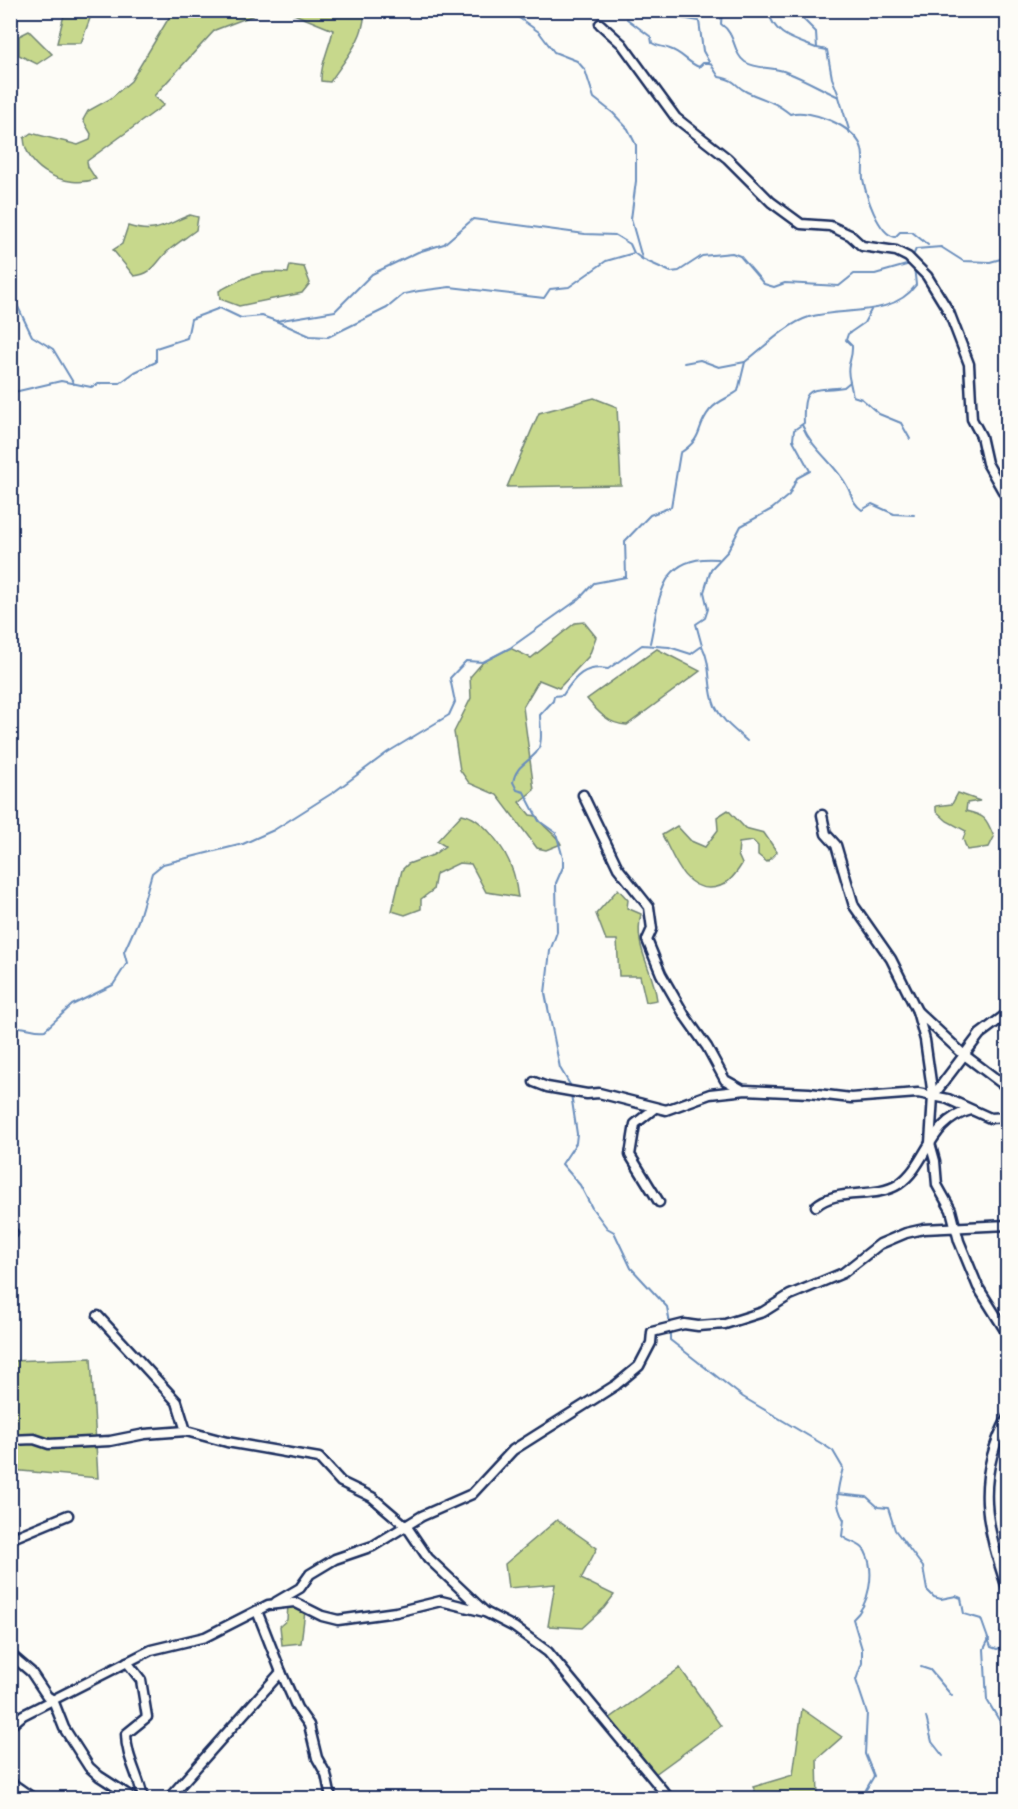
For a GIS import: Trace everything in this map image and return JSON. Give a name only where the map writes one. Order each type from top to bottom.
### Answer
[{"type":"street","points":[[600,24],[622,44],[676,118],[727,158],[771,202],[801,224],[830,226],[850,235],[862,246],[896,251],[908,257],[927,276],[949,312],[969,364],[972,419],[981,436],[987,463],[1008,500]]},
{"type":"street","points":[[584,795],[618,868],[649,907],[652,928],[647,940],[661,974],[725,1080],[743,1090]]},
{"type":"street","points":[[822,815],[826,834],[836,845],[854,906],[891,959],[917,1011],[925,1040],[933,1096],[930,1143],[937,1185],[951,1210],[978,1287],[1008,1335]]},
{"type":"street","points":[[917,1011],[963,1054],[1008,1088]]},
{"type":"street","points":[[933,1096],[980,1034],[1008,1013]]},
{"type":"street","points":[[534,1082],[579,1093],[599,1093],[666,1110],[710,1094],[743,1090],[809,1093],[851,1098],[901,1094],[933,1096],[948,1099],[990,1118],[1008,1117]]},
{"type":"street","points":[[656,1108],[648,1111],[635,1124],[630,1155],[658,1202]]},
{"type":"street","points":[[816,1206],[823,1200],[875,1193],[901,1182],[938,1130],[954,1117],[971,1110]]},
{"type":"street","points":[[10,1726],[23,1715],[151,1650],[205,1636],[276,1602],[300,1588],[310,1574],[335,1559],[373,1546],[422,1516],[472,1494],[513,1450],[616,1385],[639,1366],[651,1343],[652,1332],[677,1325],[706,1326],[744,1320],[763,1312],[790,1295],[843,1273],[891,1238],[924,1229],[1008,1225]]},
{"type":"street","points":[[98,1316],[177,1402],[186,1431]]},
{"type":"street","points":[[1008,1417],[988,1461],[985,1484],[997,1561],[1008,1591]]},
{"type":"street","points":[[10,1440],[34,1439],[49,1444],[89,1442],[186,1431],[227,1442],[319,1458],[341,1482],[372,1497],[406,1527],[428,1558],[485,1612],[540,1643],[669,1798]]},
{"type":"street","points":[[10,1539],[69,1515]]},
{"type":"street","points":[[276,1602],[294,1602],[322,1616],[338,1620],[396,1612],[441,1601],[485,1612]]},
{"type":"street","points":[[257,1611],[297,1708],[309,1725],[317,1758],[326,1774],[331,1798]]},
{"type":"street","points":[[10,1654],[31,1672],[47,1696],[53,1700],[64,1728],[90,1767],[99,1776],[133,1798]]},
{"type":"street","points":[[127,1662],[141,1680],[147,1717],[126,1734],[128,1754],[139,1780],[143,1798]]},
{"type":"street","points":[[169,1798],[281,1672]]},
{"type":"street","points":[[10,1782],[33,1798]]},
{"type":"green space","points":[[364,10],[364,20],[358,39],[330,82],[321,81],[321,75],[333,30],[289,12],[262,12],[215,30],[154,96],[164,105],[87,161],[96,179],[73,181],[61,179],[40,168],[26,150],[24,138],[31,133],[78,145],[90,140],[91,134],[83,120],[88,111],[110,99],[131,81],[173,11]]},
{"type":"green space","points":[[65,11],[90,11],[92,13],[81,43],[57,43]]},
{"type":"green space","points":[[29,31],[52,54],[37,64],[19,55],[19,36]]},
{"type":"green space","points":[[190,215],[198,217],[196,230],[168,251],[146,273],[134,276],[113,250],[122,244],[128,226],[153,229]]},
{"type":"green space","points":[[290,265],[304,267],[310,283],[302,293],[239,306],[220,299],[219,291],[237,281],[259,273],[288,273]]},
{"type":"green space","points":[[594,398],[617,407],[621,485],[507,487],[539,413]]},
{"type":"green space","points":[[584,622],[596,637],[589,656],[559,688],[539,680],[523,707],[534,790],[519,802],[530,815],[537,816],[561,844],[546,850],[537,848],[497,795],[469,783],[460,770],[454,732],[471,698],[470,677],[483,662],[510,648],[531,658],[575,623]]},
{"type":"green space","points":[[657,649],[700,671],[627,725],[609,720],[587,699]]},
{"type":"green space","points":[[958,793],[980,801],[967,803],[966,811],[982,816],[987,822],[994,837],[989,847],[967,850],[963,839],[966,831],[947,821],[936,811],[936,806],[952,804]]},
{"type":"green space","points":[[728,810],[745,828],[764,833],[777,852],[767,862],[758,855],[758,846],[753,841],[739,843],[738,855],[742,864],[732,877],[725,884],[715,888],[701,887],[686,877],[680,869],[662,835],[677,826],[691,841],[705,847],[718,830],[717,817]]},
{"type":"green space","points":[[462,814],[478,821],[499,843],[513,872],[518,897],[486,892],[471,864],[459,863],[436,874],[433,890],[421,899],[421,909],[405,915],[392,911],[402,870],[408,864],[433,855],[445,846],[437,841]]},
{"type":"green space","points":[[618,889],[628,900],[627,908],[641,914],[639,926],[641,948],[657,1000],[646,1002],[640,976],[619,976],[617,940],[606,940],[596,914]]},
{"type":"green space","points":[[91,1358],[98,1478],[11,1470],[10,1361]]},
{"type":"green space","points":[[557,1520],[597,1548],[581,1579],[614,1595],[604,1608],[582,1628],[548,1626],[555,1584],[508,1588],[505,1564]]},
{"type":"green space","points":[[288,1605],[305,1611],[301,1643],[282,1645],[280,1626],[287,1620]]},
{"type":"green space","points":[[680,1668],[721,1726],[651,1777],[609,1719]]},
{"type":"green space","points":[[802,1709],[842,1737],[817,1759],[818,1798],[759,1798],[753,1787],[793,1775]]},
{"type":"waterway","points":[[508,10],[539,32],[554,52],[577,61],[585,70],[594,98],[628,129],[636,145],[636,181],[631,219],[642,258]]},
{"type":"waterway","points":[[666,10],[669,16],[699,21],[703,51],[709,62]]},
{"type":"waterway","points":[[722,10],[721,24],[726,28],[738,54],[745,62],[786,72],[839,97],[850,133]]},
{"type":"waterway","points":[[768,10],[771,19],[780,31],[792,39],[816,48]]},
{"type":"waterway","points":[[794,10],[816,32],[817,48],[827,50],[832,78],[839,96]]},
{"type":"waterway","points":[[627,19],[651,37],[652,43],[674,50],[699,67],[703,63],[710,63],[719,77],[730,80],[743,90],[774,103],[790,114],[819,116],[849,132],[861,146],[865,186],[878,222],[883,229],[895,237],[900,232],[912,232],[928,245]]},
{"type":"waterway","points":[[10,393],[61,381],[91,387],[101,383],[120,383],[135,372],[156,362],[156,348],[187,338],[191,319],[220,308],[241,318],[262,316],[276,321],[335,311],[372,274],[418,252],[444,244],[473,219],[585,234],[615,235],[630,244],[634,253],[642,259],[671,272],[679,271],[702,256],[732,253],[740,256],[764,284],[774,287],[785,283],[839,286],[854,274],[875,274],[910,264]]},
{"type":"waterway","points":[[912,258],[916,249],[941,247],[963,261],[990,262],[1008,257]]},
{"type":"waterway","points":[[276,321],[310,336],[328,337],[387,308],[404,294],[419,291],[450,287],[544,298],[550,289],[569,287],[606,261],[634,253]]},
{"type":"waterway","points":[[10,1037],[16,1027],[45,1030],[72,1005],[113,985],[127,963],[124,952],[138,921],[152,873],[163,864],[243,844],[274,830],[334,792],[388,752],[449,715],[455,702],[450,678],[466,661],[483,662],[510,648],[579,599],[594,583],[626,577],[625,541],[650,515],[671,507],[680,453],[697,437],[705,416],[713,407],[738,391],[745,362],[784,330],[801,320],[823,314],[867,310],[894,303],[916,285],[914,266]]},
{"type":"waterway","points":[[10,300],[17,305],[32,336],[53,349],[74,384]]},
{"type":"waterway","points":[[572,1088],[560,1068],[545,993],[550,951],[557,932],[556,883],[563,867],[563,858],[556,833],[539,821],[524,792],[517,790],[513,782],[514,777],[538,749],[541,739],[540,715],[553,701],[554,696],[563,695],[581,673],[593,669],[608,669],[642,645],[669,647],[691,654],[702,646],[696,624],[705,618],[708,609],[704,592],[711,569],[728,551],[741,526],[772,509],[789,495],[797,478],[810,471],[793,440],[794,430],[804,423],[807,395],[817,390],[844,387],[850,382],[848,370],[852,346],[846,340],[848,334],[864,323],[871,310]]},
{"type":"waterway","points":[[684,363],[700,360],[719,367],[745,362]]},
{"type":"waterway","points":[[850,382],[853,396],[862,399],[879,414],[901,423],[910,439]]},
{"type":"waterway","points":[[802,425],[812,442],[842,478],[854,502],[862,510],[872,504],[894,514],[914,515]]},
{"type":"waterway","points":[[650,643],[660,595],[673,572],[684,564],[699,559],[718,559]]},
{"type":"waterway","points":[[702,646],[715,706],[725,721],[747,741]]},
{"type":"waterway","points":[[10,1055],[10,1060]]},
{"type":"waterway","points":[[571,1094],[577,1134],[576,1143],[562,1164],[580,1185],[592,1208],[607,1228],[614,1232],[631,1268],[667,1307],[670,1324]]},
{"type":"waterway","points":[[670,1329],[670,1340],[743,1397],[833,1451],[843,1468],[838,1494],[838,1507],[844,1520],[842,1536],[863,1548],[870,1569],[867,1597],[859,1613],[853,1619],[862,1649],[862,1663],[856,1680],[867,1713],[865,1754],[874,1776],[861,1798]]},
{"type":"waterway","points":[[837,1494],[867,1497],[878,1507],[888,1508],[895,1530],[923,1567],[927,1590],[934,1597],[941,1599],[956,1596],[961,1598],[964,1614],[981,1619],[991,1647],[997,1649],[1008,1645]]},
{"type":"waterway","points":[[989,1639],[984,1649],[987,1700],[1008,1735]]},
{"type":"waterway","points":[[921,1667],[930,1670],[952,1696]]},
{"type":"waterway","points":[[926,1717],[932,1742],[943,1756]]}]
